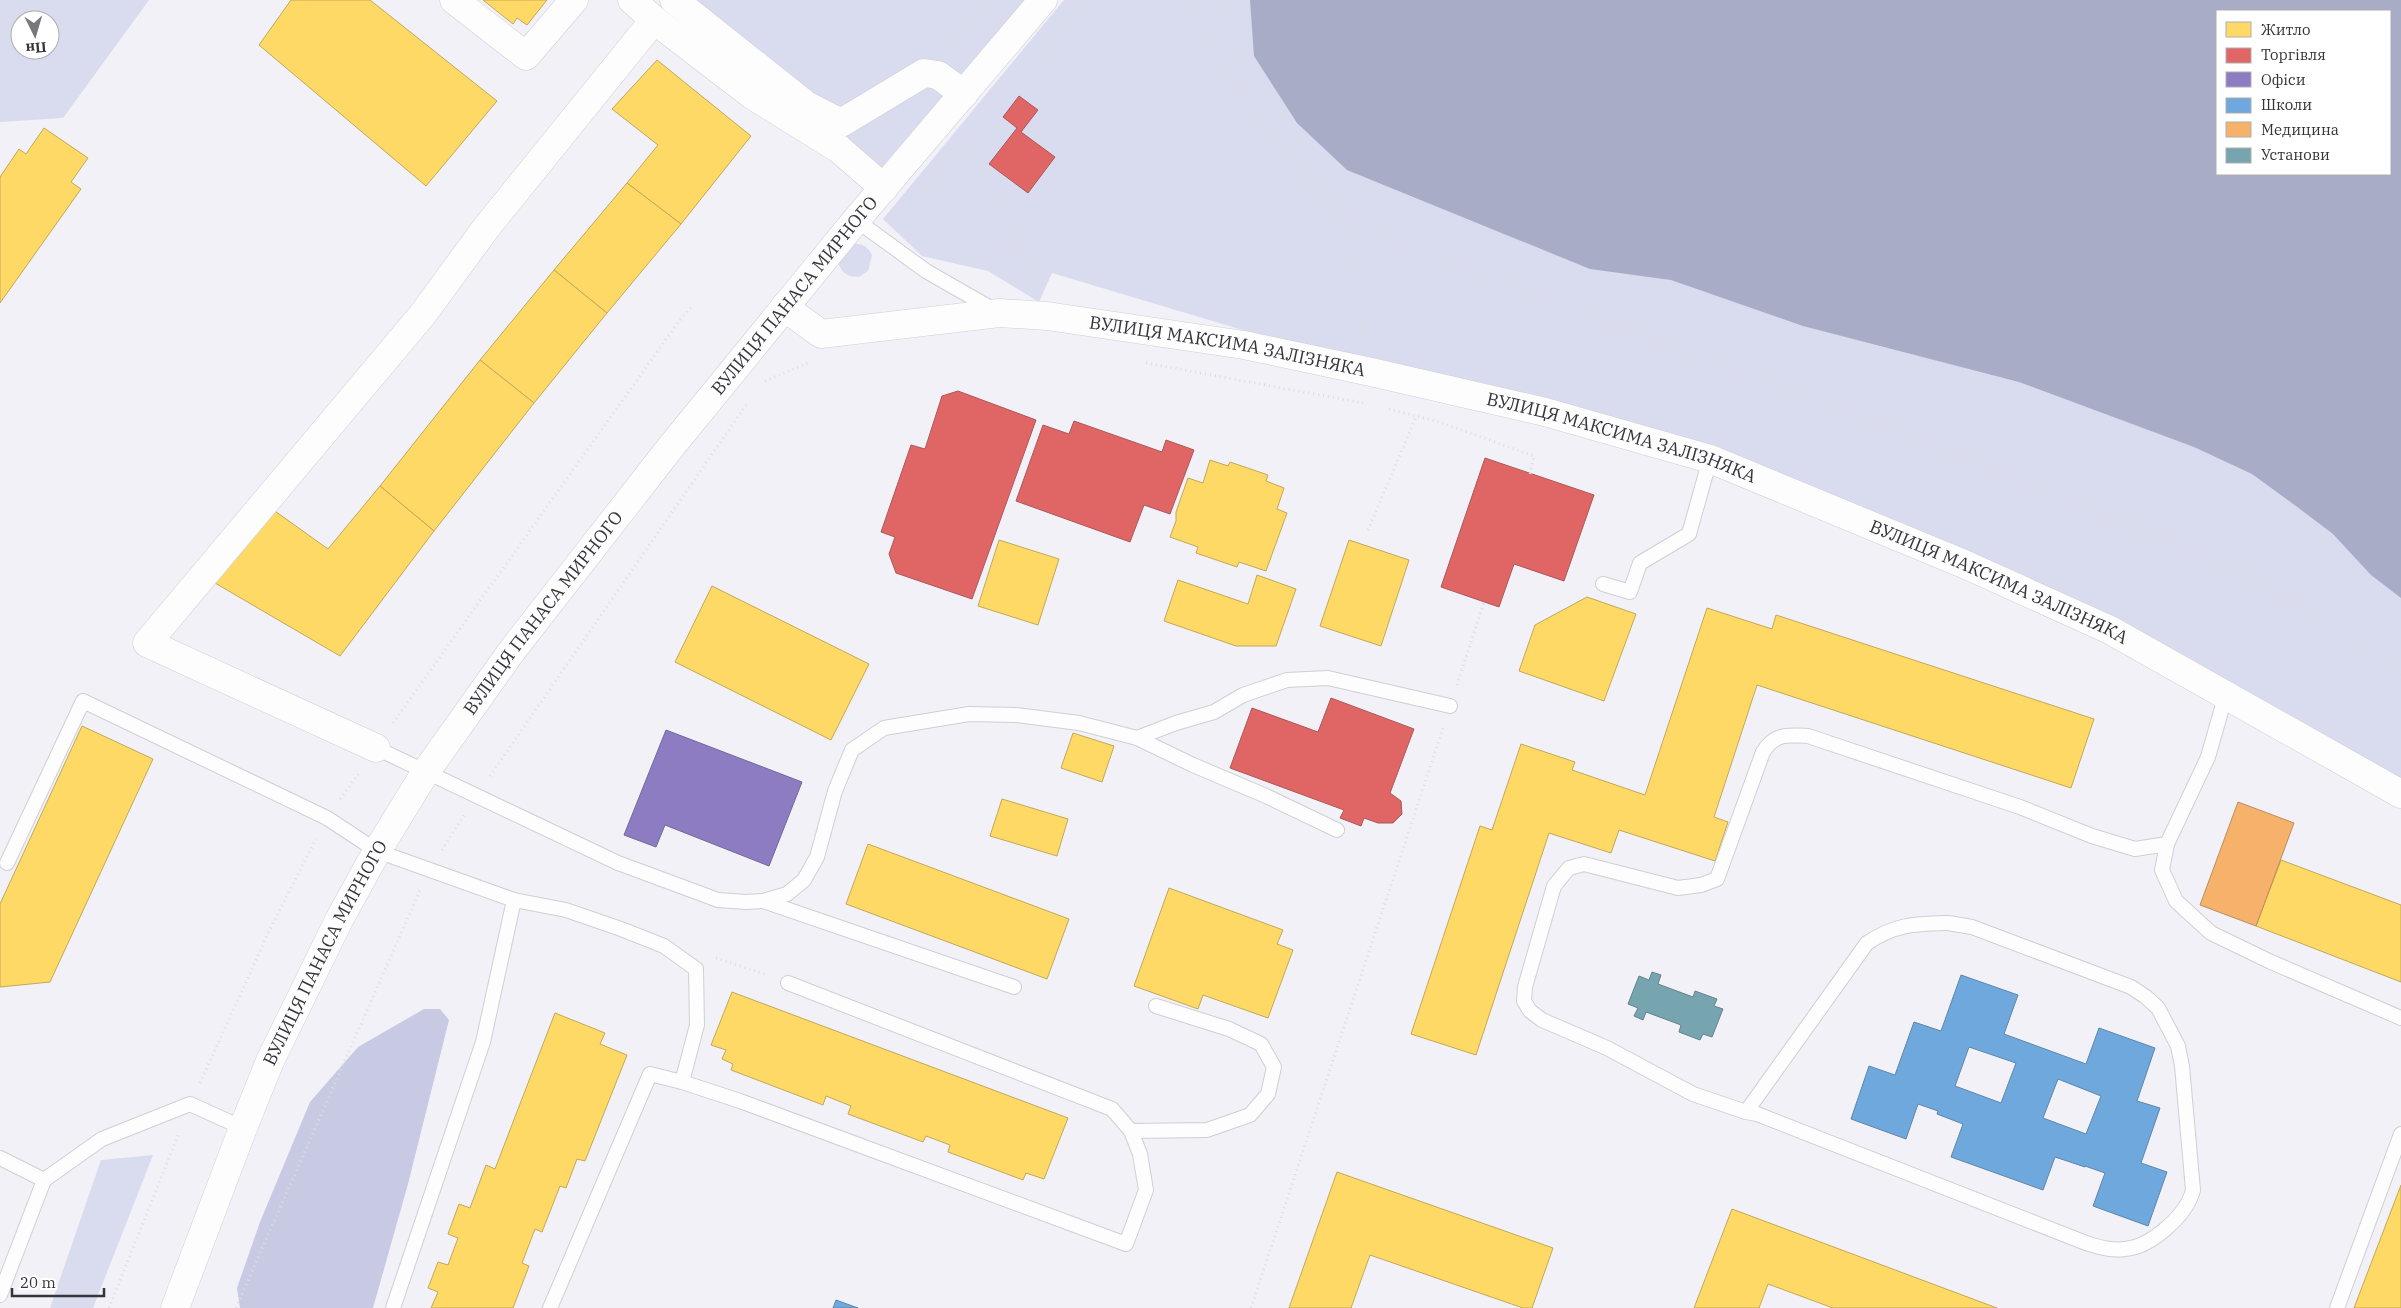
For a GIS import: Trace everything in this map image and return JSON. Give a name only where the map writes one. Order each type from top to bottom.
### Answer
[{"type":"street","points":[[454,0],[526,56],[574,0]]},
{"type":"street","points":[[632,0],[654,20],[752,95],[839,149],[884,188]]},
{"type":"street","points":[[674,0],[806,105],[841,123],[924,73],[938,75],[964,94]]},
{"type":"street","name":"ВУЛИЦЯ ПАНАСА МИРНОГО","points":[[175,1308],[242,1128],[270,1061],[305,989],[377,851],[425,773],[511,652],[670,448],[856,220],[1043,0]]},
{"type":"street","points":[[376,748],[147,643],[423,314],[486,228],[654,20]]},
{"type":"street","name":"ВУЛИЦЯ МАКСИМА ЗАЛІЗНЯКА","points":[[784,307],[821,334],[999,313],[1040,316],[1244,345],[1545,412],[1710,459],[1964,564],[2110,630],[2401,794]]},
{"type":"lane","points":[[856,220],[926,271],[999,313]]},
{"type":"lane","points":[[1603,584],[1630,592],[1640,562],[1689,534],[1710,459]]},
{"type":"lane","points":[[1136,738],[1176,723],[1214,712],[1244,695],[1287,680],[1328,678],[1450,706]]},
{"type":"lane","points":[[2226,694],[2208,757],[2167,844],[2162,870],[2176,901],[2211,933],[2401,1018]]},
{"type":"lane","points":[[6,863],[83,701],[327,818],[377,851],[514,900],[566,910],[664,946],[696,969],[696,1025],[682,1082]]},
{"type":"lane","points":[[376,748],[425,773],[618,863],[718,900],[763,901],[787,894],[804,880],[817,857],[835,791],[852,750],[884,728],[969,714],[1016,715],[1079,723],[1136,738],[1338,830]]},
{"type":"lane","points":[[1746,1112],[1867,943],[1885,931],[1905,925],[1948,923],[1972,926],[2131,987],[2158,1008],[2178,1046],[2182,1066],[2193,1190],[2190,1202],[2160,1234],[2140,1246],[2126,1249],[2108,1249],[2086,1243],[1757,1114],[1746,1112],[1693,1094],[1607,1048],[1542,1020],[1530,1011],[1524,1002],[1525,987],[1554,886],[1569,868],[1584,864],[1678,888],[1701,885],[1718,879],[1762,752],[1770,740],[1786,735],[1808,736],[2020,807],[2092,836],[2135,849],[2167,844]]},
{"type":"lane","points":[[393,1308],[484,1042],[514,900]]},
{"type":"lane","points":[[763,901],[1014,987]]},
{"type":"lane","points":[[550,1308],[650,1074],[682,1082],[749,1104],[1126,1244],[1146,1190],[1140,1154],[1131,1131],[1112,1109],[788,983]]},
{"type":"lane","points":[[1131,1131],[1207,1130],[1250,1115],[1268,1094],[1274,1067],[1261,1044],[1229,1029],[1156,1006]]},
{"type":"lane","points":[[0,1295],[44,1180],[102,1139],[190,1104],[242,1128]]},
{"type":"lane","points":[[2337,1308],[2401,1134]]},
{"type":"lane","points":[[0,1158],[44,1180]]},
{"type":"path","points":[[924,73],[984,0]]},
{"type":"path","points":[[1027,65],[1042,54],[1087,0]]},
{"type":"path","points":[[1183,0],[1190,8],[1241,95],[1302,174],[1349,220],[1374,232],[1553,302],[2049,492],[2253,578],[2401,676]]},
{"type":"path","points":[[1224,0],[1237,55],[1241,95]]},
{"type":"path","points":[[922,192],[972,137],[986,114]]},
{"type":"path","points":[[972,137],[988,180],[1025,251],[1041,291],[1040,316]]},
{"type":"path","points":[[1349,220],[1361,312]]},
{"type":"path","points":[[954,263],[1025,251]]},
{"type":"path","points":[[110,1308],[190,1104],[270,930],[327,818],[569,473],[679,321],[693,305]]},
{"type":"path","points":[[806,364],[814,361]]},
{"type":"path","points":[[1140,362],[1365,404]]},
{"type":"path","points":[[1384,408],[1416,416],[1534,456],[1530,474]]},
{"type":"path","points":[[1368,530],[1416,416]]},
{"type":"path","points":[[1251,1308],[1484,602]]},
{"type":"path","points":[[713,957],[788,983]]},
{"type":"shaded area","points":[[0,0],[149,0],[63,118],[0,122]]},
{"type":"shaded area","points":[[680,0],[1025,0],[881,168]]},
{"type":"shaded area","points":[[1064,0],[2401,0],[2401,778],[2116,617],[1969,551],[1714,446],[1549,399],[1246,331],[1052,273],[1039,302],[988,271],[922,256],[883,219]]},
{"type":"shaded area","points":[[1250,0],[2401,0],[2401,598],[2371,575],[2333,534],[2296,506],[2252,474],[2194,447],[2019,382],[1803,326],[1671,280],[1590,269],[1347,170],[1297,123],[1254,56]]},
{"type":"shaded area","points":[[852,244],[864,246],[872,255],[868,271],[859,277],[845,274],[838,262]]},
{"type":"shaded area","points":[[424,1009],[440,1009],[449,1020],[408,1184],[373,1308],[240,1308],[237,1288],[260,1222],[310,1102],[358,1047]]},
{"type":"shaded area","points":[[153,1155],[93,1308],[50,1308],[101,1160]]},
{"type":"building: Житло","points":[[291,0],[370,0],[497,101],[426,186],[259,45]]},
{"type":"building: Житло","points":[[483,0],[547,0],[527,25],[517,18],[513,24]]},
{"type":"building: Житло","points":[[657,60],[751,136],[681,224],[627,183],[658,145],[612,109]]},
{"type":"building: Житло","points":[[44,128],[88,158],[71,182],[81,189],[0,303],[0,177],[19,149],[26,154]]},
{"type":"building: Житло","points":[[627,183],[681,224],[607,313],[554,270]]},
{"type":"building: Житло","points":[[554,270],[607,313],[534,403],[480,360]]},
{"type":"building: Житло","points":[[480,360],[534,403],[434,531],[380,486]]},
{"type":"building: Житло","points":[[1210,460],[1228,466],[1230,462],[1268,475],[1266,481],[1284,488],[1277,509],[1287,513],[1266,571],[1239,562],[1237,567],[1196,553],[1198,547],[1170,537],[1176,521],[1176,512],[1188,478],[1203,483]]},
{"type":"building: Житло","points":[[380,486],[434,531],[340,656],[215,583],[272,509],[328,549]]},
{"type":"building: Житло","points":[[999,540],[1059,559],[1038,625],[978,606]]},
{"type":"building: Житло","points":[[1349,540],[1409,560],[1381,646],[1320,626]]},
{"type":"building: Житло","points":[[1257,575],[1296,589],[1276,646],[1236,646],[1164,621],[1178,580],[1248,604]]},
{"type":"building: Житло","points":[[712,586],[869,664],[831,740],[675,662]]},
{"type":"building: Житло","points":[[1587,597],[1636,614],[1604,701],[1519,671],[1535,625]]},
{"type":"building: Житло","points":[[1707,608],[1772,629],[1776,615],[2094,719],[2071,788],[1757,685],[1714,817],[1728,822],[1715,861],[1619,830],[1611,853],[1549,833],[1476,1055],[1411,1034],[1480,826],[1492,830],[1521,744],[1575,762],[1572,770],[1645,795]]},
{"type":"building: Житло","points":[[82,726],[153,759],[50,982],[0,987],[0,904]]},
{"type":"building: Житло","points":[[1073,733],[1114,746],[1102,782],[1061,768]]},
{"type":"building: Житло","points":[[1002,799],[1068,819],[1057,856],[990,836]]},
{"type":"building: Житло","points":[[868,844],[1069,919],[1047,979],[846,904]]},
{"type":"building: Житло","points":[[2281,860],[2401,905],[2401,982],[2256,926]]},
{"type":"building: Житло","points":[[1169,888],[1283,930],[1277,944],[1293,950],[1268,1018],[1203,995],[1198,1009],[1134,986]]},
{"type":"building: Житло","points":[[732,992],[1068,1118],[1044,1179],[1026,1173],[1023,1180],[948,1152],[950,1145],[926,1136],[923,1142],[848,1114],[851,1106],[826,1096],[823,1105],[731,1070],[733,1064],[722,1059],[726,1050],[711,1045]]},
{"type":"building: Житло","points":[[555,1013],[605,1033],[600,1044],[627,1055],[585,1161],[577,1159],[566,1188],[560,1186],[542,1232],[535,1229],[522,1263],[529,1266],[513,1308],[431,1308],[438,1292],[428,1288],[438,1262],[448,1265],[458,1238],[448,1234],[459,1204],[470,1208],[486,1165],[495,1169]]},
{"type":"building: Житло","points":[[1337,1172],[1553,1248],[1532,1308],[1523,1308],[1370,1255],[1351,1308],[1289,1308]]},
{"type":"building: Житло","points":[[2401,1185],[2401,1308],[2354,1308]]},
{"type":"building: Житло","points":[[1732,1209],[1997,1308],[1833,1308],[1768,1284],[1759,1308],[1694,1308]]},
{"type":"building: Торгівля","points":[[1019,96],[1038,110],[1021,132],[1055,157],[1028,193],[989,164],[1017,128],[1003,117]]},
{"type":"building: Торгівля","points":[[958,391],[1036,420],[972,599],[896,573],[889,554],[895,537],[881,532],[911,445],[925,449],[942,396]]},
{"type":"building: Торгівля","points":[[1074,421],[1162,452],[1166,440],[1194,450],[1170,514],[1144,505],[1130,542],[1016,501],[1043,425],[1069,434]]},
{"type":"building: Торгівля","points":[[1485,458],[1594,495],[1564,581],[1514,564],[1499,607],[1441,587]]},
{"type":"building: Торгівля","points":[[1331,698],[1414,729],[1390,793],[1401,801],[1402,814],[1393,823],[1378,823],[1364,818],[1361,826],[1340,818],[1344,810],[1230,768],[1252,708],[1318,732]]},
{"type":"building: Офіси","points":[[666,730],[802,782],[769,866],[665,825],[656,847],[624,835]]},
{"type":"building: Школи","points":[[1961,975],[2018,995],[2004,1034],[2086,1064],[2099,1028],[2155,1048],[2137,1101],[2160,1108],[2141,1163],[2167,1172],[2148,1226],[2093,1206],[2105,1173],[2055,1157],[2043,1190],[1951,1157],[1963,1124],[1937,1114],[1938,1111],[1918,1104],[1906,1139],[1851,1119],[1869,1066],[1895,1075],[1914,1022],[1941,1031]],"holes":[[[1969,1047],[2016,1063],[2001,1103],[1955,1086]],[[2058,1079],[2101,1096],[2086,1134],[2043,1118]]]},
{"type":"building: Школи","points":[[836,1300],[858,1308],[833,1308]]},
{"type":"building: Медицина","points":[[2238,802],[2294,823],[2256,926],[2200,905]]},
{"type":"building: Установи","points":[[1652,972],[1661,975],[1658,984],[1693,997],[1695,991],[1717,999],[1714,1006],[1723,1009],[1712,1037],[1703,1034],[1700,1040],[1679,1032],[1681,1025],[1646,1012],[1643,1020],[1634,1016],[1638,1008],[1628,1004],[1639,976],[1649,980]]}]
